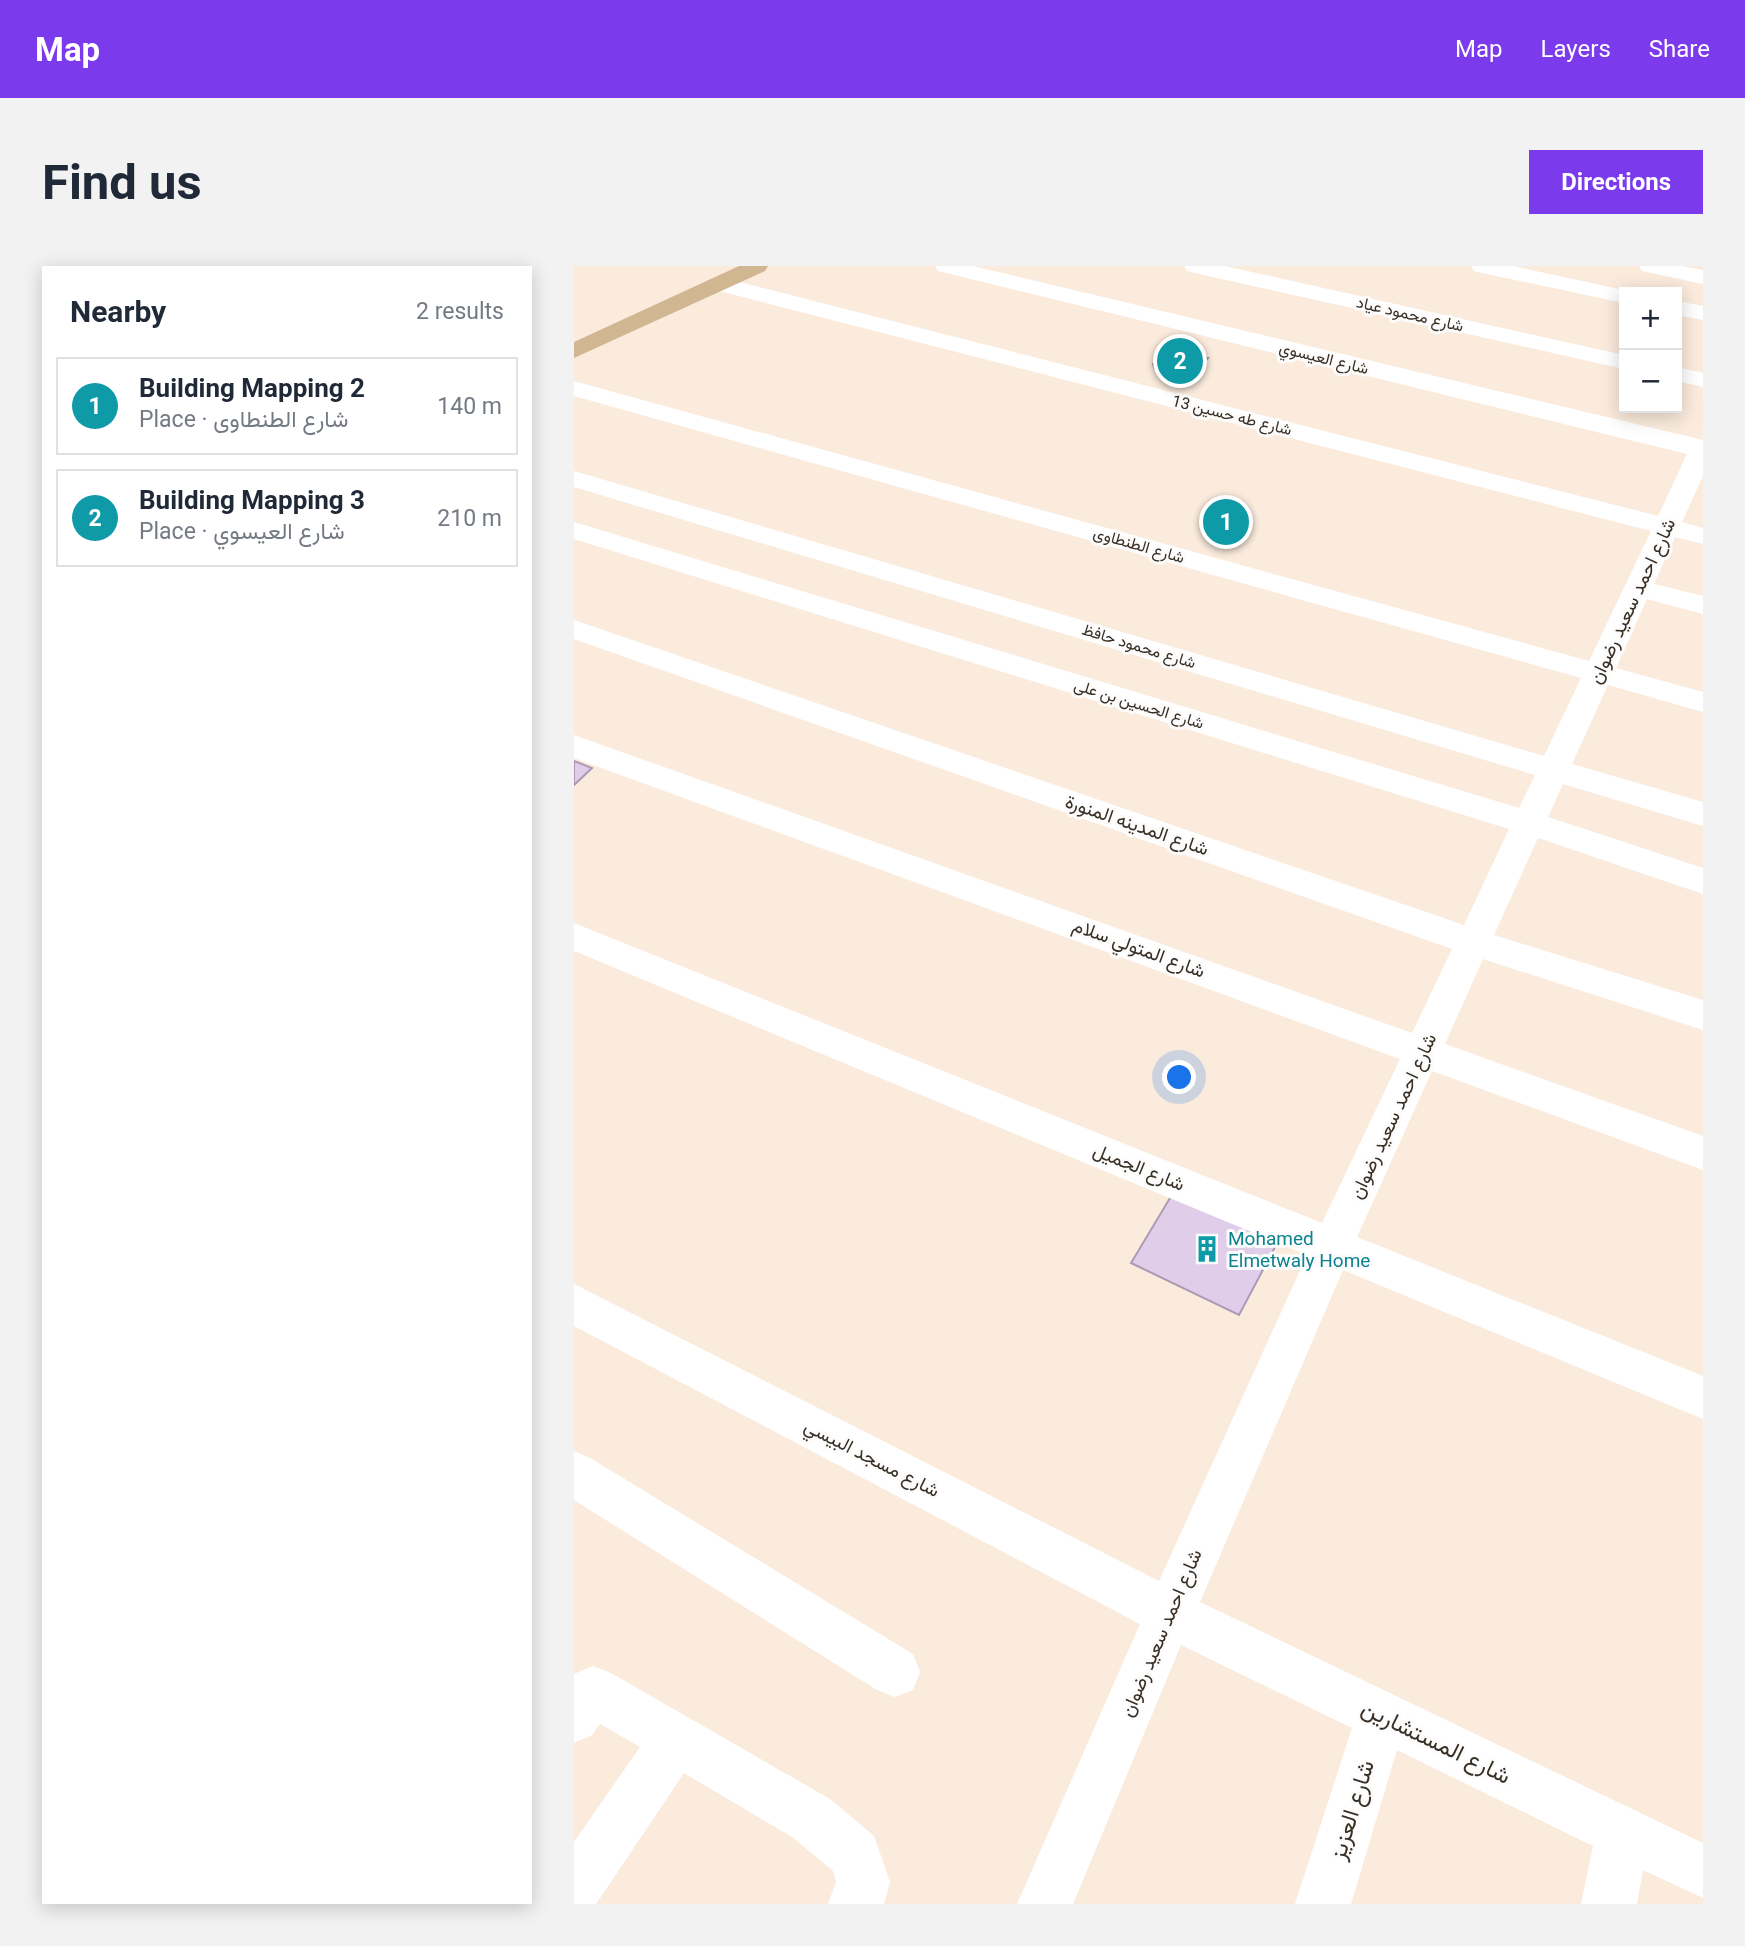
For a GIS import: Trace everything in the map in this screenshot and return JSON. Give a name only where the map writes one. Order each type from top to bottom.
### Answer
[{"type":"main road","points":[[574,351],[757,266]]},
{"type":"street","name":"شارع العيسوي","points":[[946,266],[1565,427],[1703,449]]},
{"type":"street","name":"شارع محمود عياد","points":[[1195,266],[1619,361]]},
{"type":"street","points":[[1482,266],[1619,295]]},
{"type":"street","points":[[1650,266],[1703,277]]},
{"type":"street","name":"شارع طه حسين 13","points":[[720,284],[1685,531]]},
{"type":"street","points":[[1682,309],[1703,313]]},
{"type":"street","points":[[1682,375],[1703,380]]},
{"type":"street","name":"شارع الطنطاوى","points":[[574,388],[1703,702]]},
{"type":"street","name":"شارع احمد سعيد رضوان","points":[[1045,1904],[1332,1246],[1528,823],[1638,588],[1685,531],[1703,449]]},
{"type":"street","name":"شارع محمود حافظ","points":[[574,479],[1703,814]]},
{"type":"street","name":"شارع الحسين بن على","points":[[574,530],[1528,823],[1703,881]]},
{"type":"street","points":[[1638,588],[1703,605]]},
{"type":"street","name":"شارع المدينه المنورة","points":[[574,629],[1473,942],[1703,1015]]},
{"type":"street","name":"شارع المتولي سلام","points":[[574,746],[1703,1153]]},
{"type":"street","name":"شارع الجميل","points":[[574,936],[1703,1398]]},
{"type":"street","name":"شارع مسجد البيسي","points":[[574,1304],[1170,1613]]},
{"type":"street","points":[[576,1479],[895,1672]]},
{"type":"street","name":"شارع المستشارين","points":[[1170,1613],[1703,1871]]},
{"type":"street","points":[[580,1696],[676,1739],[811,1818],[855,1855],[863,1882],[856,1904]]},
{"type":"street","name":"شارع العزيز","points":[[1323,1904],[1381,1716]]},
{"type":"street","points":[[574,1889],[676,1739]]},
{"type":"street","points":[[1609,1904],[1623,1832]]},
{"type":"building","points":[[1169,348],[1208,358],[1189,378],[1155,369],[1153,364]]},
{"type":"building","points":[[1223,508],[1248,517],[1229,535],[1205,527]]},
{"type":"building","points":[[574,761],[592,768],[574,785]]},
{"type":"building","name":"Mohamed Elmetwaly Home","points":[[1176,1188],[1281,1236],[1239,1315],[1131,1263]]},
{"type":"place","name":"Building Mapping 3","points":[[1180,361]]},
{"type":"place","name":"Building Mapping 2","points":[[1226,522]]},
{"type":"place","name":"Mohamed Elmetwaly Home","points":[[1207,1249]]}]
